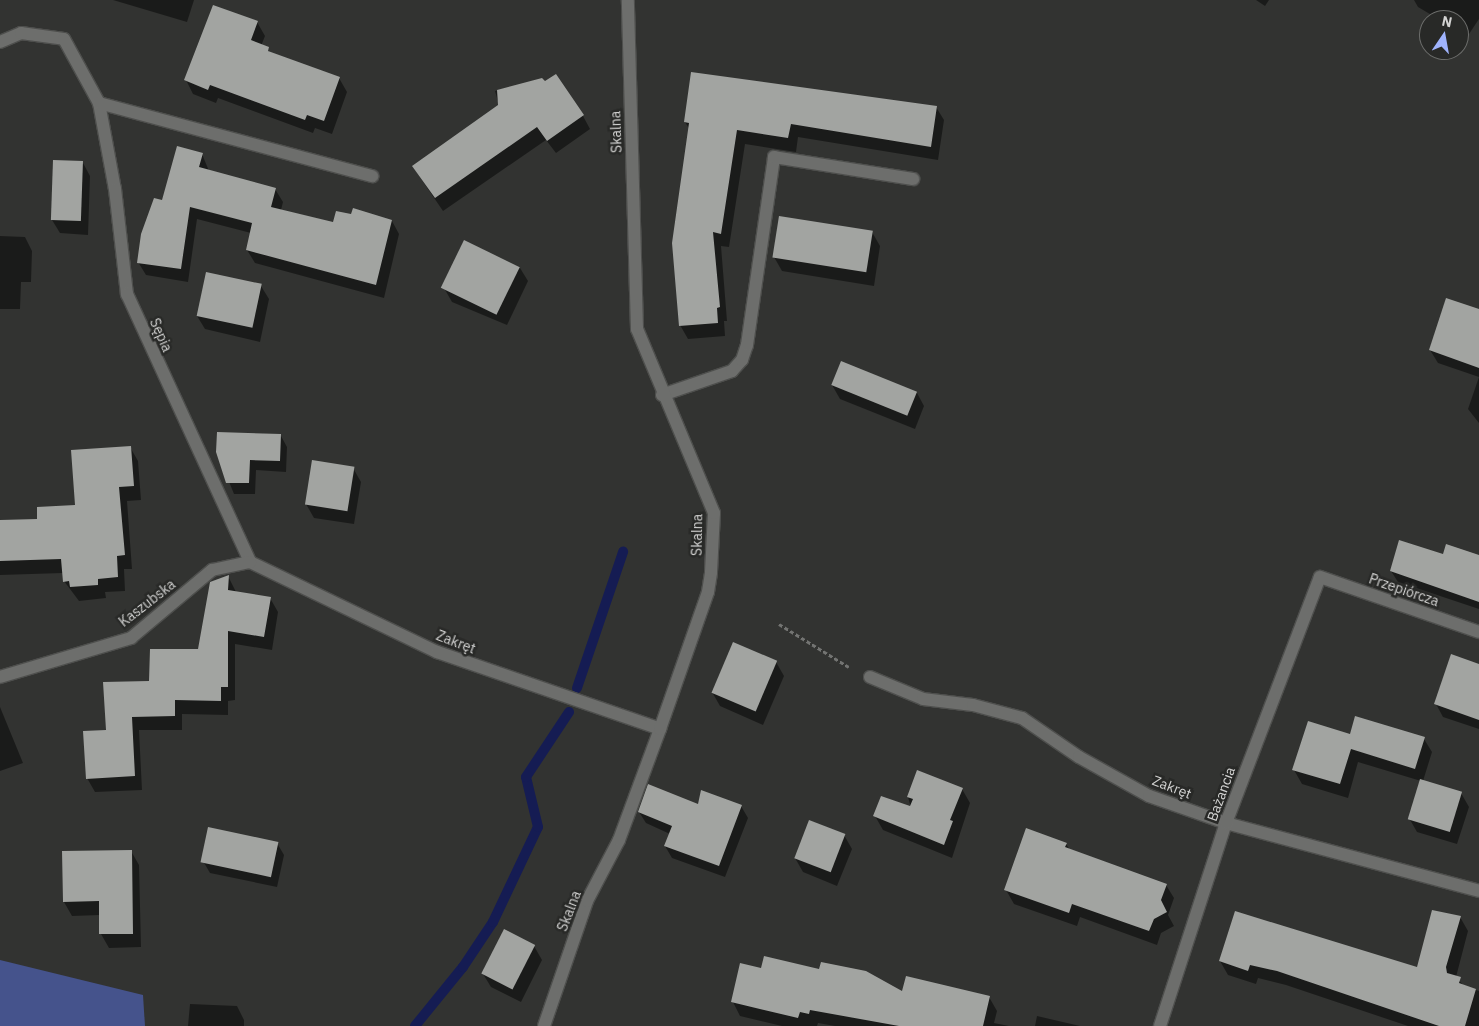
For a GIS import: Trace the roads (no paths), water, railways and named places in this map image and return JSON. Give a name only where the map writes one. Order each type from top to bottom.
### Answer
[{"type":"street","name":"Skalna","points":[[544,1026],[587,901],[619,840],[708,592],[714,513],[662,394],[637,329],[628,0]]},
{"type":"street","name":"Sępia","points":[[0,42],[21,33],[64,39],[99,102],[114,189],[127,294],[250,562]]},
{"type":"street","points":[[99,102],[372,176]]},
{"type":"street","points":[[662,394],[732,371],[742,360],[748,345],[774,157],[913,180]]},
{"type":"street","name":"Kaszubska","points":[[0,677],[131,638],[212,570],[250,562]]},
{"type":"street","name":"Zakręt","points":[[250,562],[437,652],[660,729]]},
{"type":"street","name":"Przepiórcza","points":[[1320,577],[1479,632]]},
{"type":"street","name":"Bażancia","points":[[1160,1026],[1226,823],[1320,577]]},
{"type":"street","name":"Zakręt","points":[[870,677],[923,699],[973,705],[1022,718],[1079,757],[1149,796],[1226,823],[1479,892]]},
{"type":"waterway","points":[[577,688],[623,552]]},
{"type":"waterway","points":[[415,1026],[463,967],[493,922],[538,827],[526,777],[569,712]]}]
